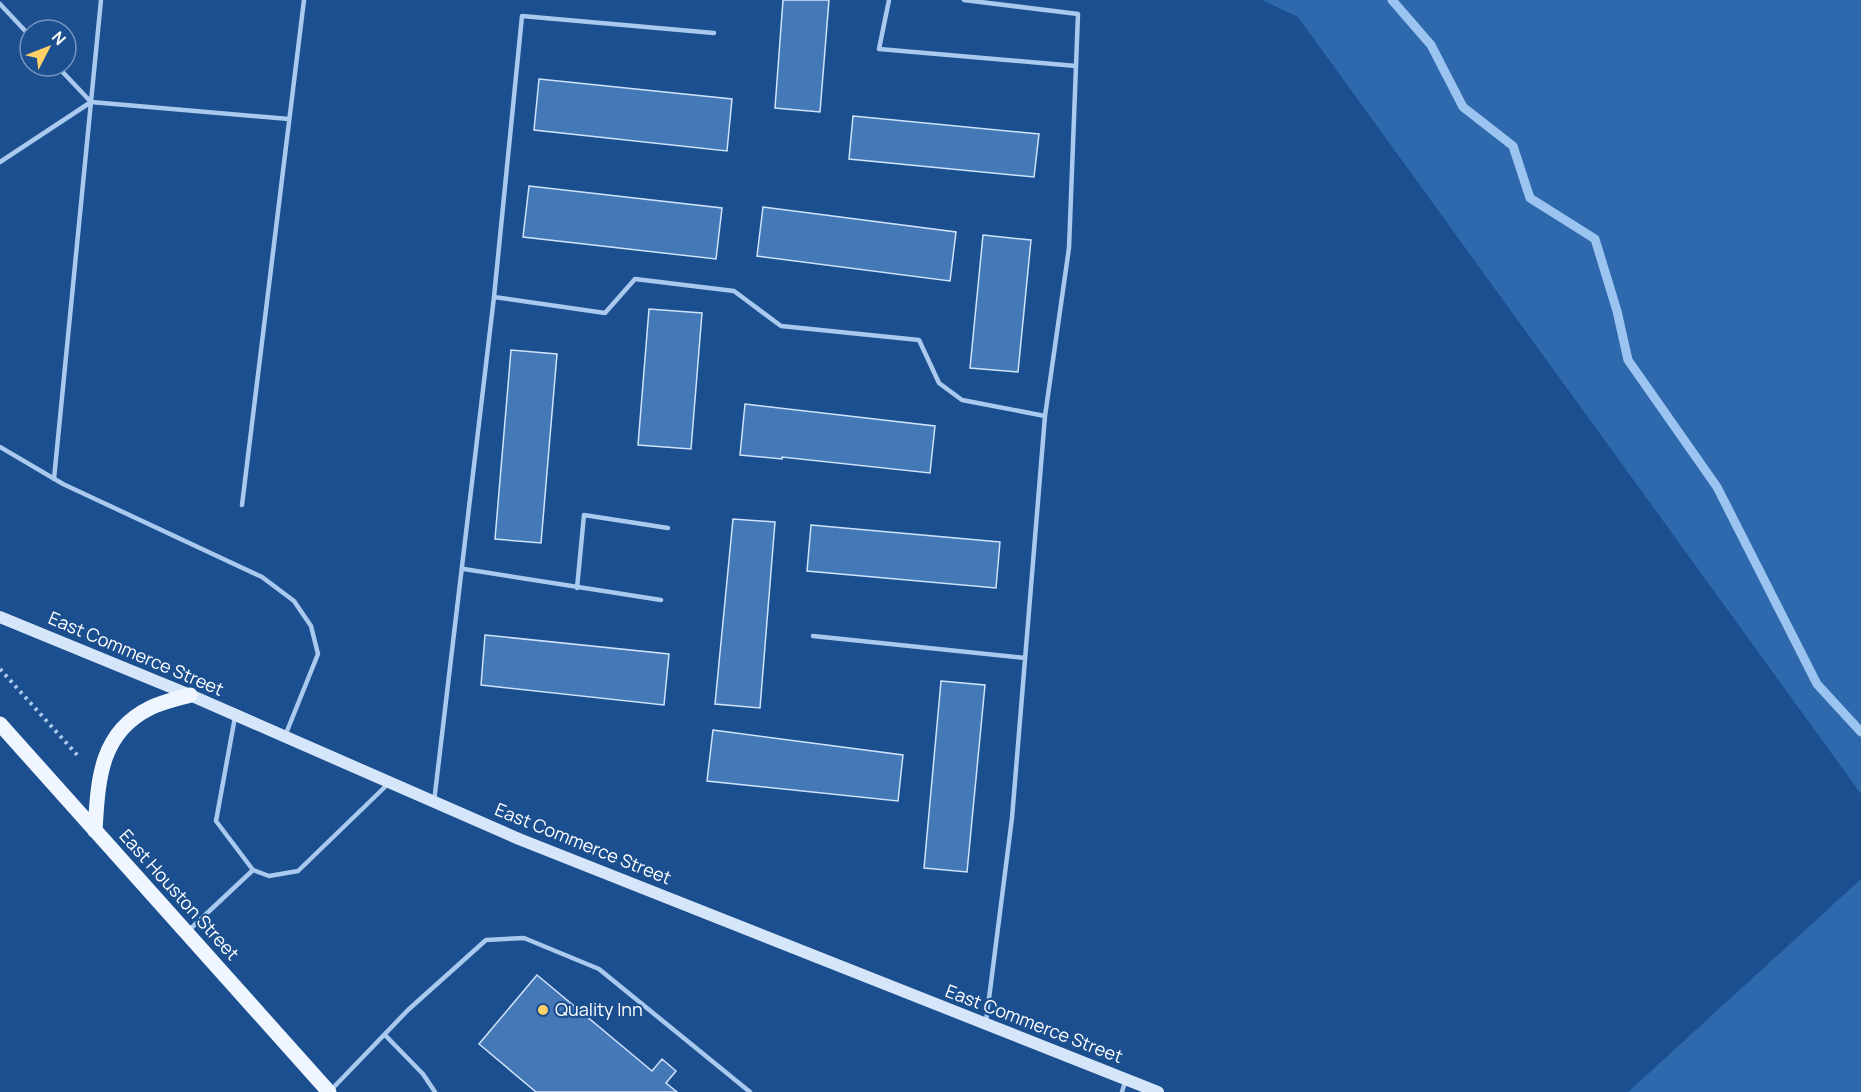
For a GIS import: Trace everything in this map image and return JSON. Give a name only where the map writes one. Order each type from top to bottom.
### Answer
[{"type":"main road","name":"East Commerce Street","points":[[0,617],[236,715],[530,843],[1158,1092]]},
{"type":"main road","points":[[95,831],[97,791],[105,752],[123,727],[149,708],[189,695]]},
{"type":"main road","name":"East Houston Street","points":[[0,724],[329,1092]]},
{"type":"lane","points":[[54,479],[100,0]]},
{"type":"lane","points":[[242,505],[304,0]]},
{"type":"lane","points":[[889,0],[879,49],[1076,66]]},
{"type":"lane","points":[[964,0],[1078,14],[1069,248],[1045,416],[1011,818],[985,1024]]},
{"type":"lane","points":[[0,4],[18,23]]},
{"type":"lane","points":[[434,802],[464,569],[522,16],[714,33]]},
{"type":"lane","points":[[68,78],[91,102]]},
{"type":"lane","points":[[0,162],[91,102],[289,119]]},
{"type":"lane","points":[[494,297],[605,313],[635,279],[734,291],[781,326],[919,340],[939,383],[962,400],[1045,416]]},
{"type":"lane","points":[[0,447],[54,479],[262,577],[294,602],[311,626],[318,654],[285,736]]},
{"type":"lane","points":[[577,588],[584,515],[668,528]]},
{"type":"lane","points":[[464,569],[661,600]]},
{"type":"lane","points":[[813,636],[1025,657]]},
{"type":"lane","points":[[236,715],[216,821],[253,870],[269,876],[298,871],[390,782]]},
{"type":"lane","points":[[186,933],[253,870]]},
{"type":"lane","points":[[329,1092],[408,1010],[486,940],[524,938],[599,969],[750,1092]]},
{"type":"lane","points":[[385,1035],[423,1074],[435,1092]]},
{"type":"lane","points":[[1122,1092],[1126,1079]]},
{"type":"path","points":[[0,669],[80,757]]},
{"type":"shaded area","points":[[1262,0],[1861,0],[1861,794],[1298,17]]},
{"type":"shaded area","points":[[1861,879],[1861,1092],[1628,1092]]},
{"type":"building","points":[[783,0],[829,0],[820,112],[775,108]]},
{"type":"building","points":[[539,79],[732,99],[727,151],[534,130]]},
{"type":"building","points":[[853,116],[1039,134],[1034,177],[849,159]]},
{"type":"building","points":[[529,186],[722,208],[716,259],[523,237]]},
{"type":"building","points":[[763,207],[956,232],[950,281],[757,256]]},
{"type":"building","points":[[983,235],[1031,240],[1018,372],[970,368]]},
{"type":"building","points":[[649,309],[702,313],[691,449],[638,445]]},
{"type":"building","points":[[511,350],[557,354],[541,543],[495,539]]},
{"type":"building","points":[[745,404],[935,426],[930,473],[782,457],[782,459],[740,455]]},
{"type":"building","points":[[733,519],[775,522],[760,708],[715,704]]},
{"type":"building","points":[[811,525],[1000,542],[996,588],[807,571]]},
{"type":"building","points":[[485,635],[669,654],[664,705],[481,685]]},
{"type":"building","points":[[941,681],[985,685],[967,872],[924,868]]},
{"type":"building","points":[[713,730],[903,755],[898,801],[707,781]]},
{"type":"building","name":"Quality Inn","points":[[537,975],[652,1071],[662,1059],[676,1071],[666,1083],[677,1092],[536,1092],[479,1044]]},
{"type":"waterway","points":[[1392,0],[1431,45],[1463,107],[1513,146],[1530,198],[1595,239],[1617,311],[1628,360],[1717,487],[1817,684],[1861,732]]},
{"type":"place","name":"Quality Inn","points":[[543,1010]]}]
